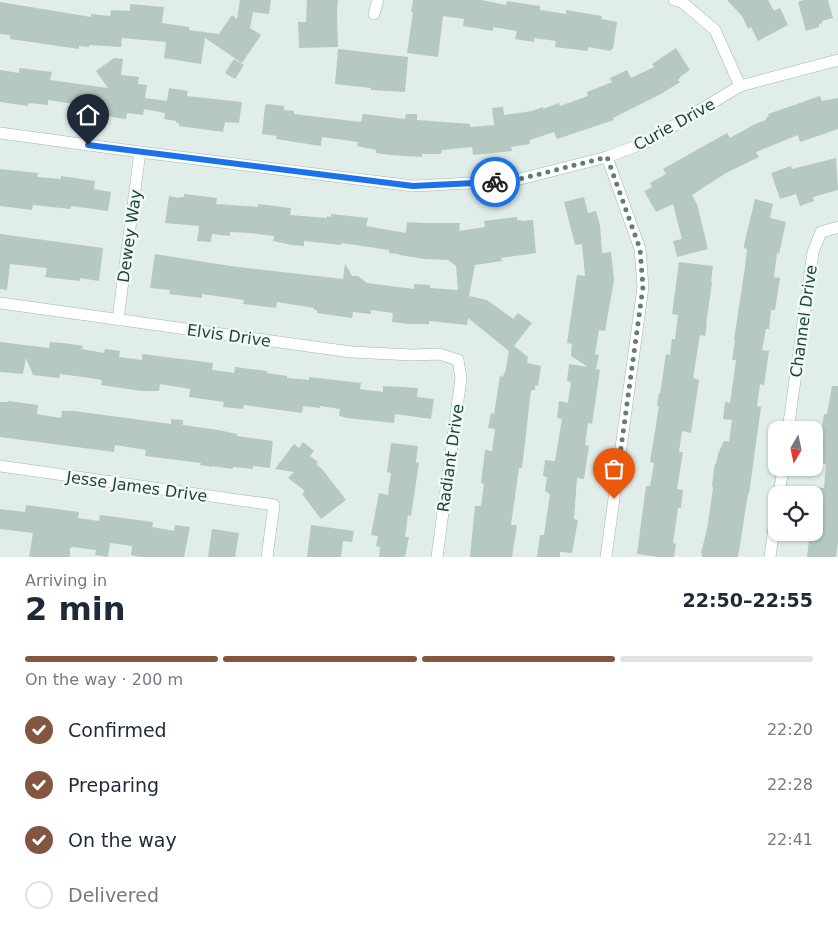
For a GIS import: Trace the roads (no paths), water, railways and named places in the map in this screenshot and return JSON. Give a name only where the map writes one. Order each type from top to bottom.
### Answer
[{"type":"street","points":[[374,14],[378,0]]},
{"type":"street","points":[[674,0],[682,2],[715,30],[740,86]]},
{"type":"street","name":"Curie Drive","points":[[0,133],[413,186],[512,181],[607,157],[647,142],[740,86],[838,60]]},
{"type":"street","name":"Dewey Way","points":[[118,319],[140,152]]},
{"type":"street","points":[[606,557],[643,287],[640,249],[607,157]]},
{"type":"street","name":"Channel Drive","points":[[789,421],[813,252],[821,232],[838,227]]},
{"type":"street","name":"Elvis Drive","points":[[0,303],[351,352],[413,355],[439,354],[458,360]]},
{"type":"street","name":"Radiant Drive","points":[[437,557],[461,378],[458,360]]},
{"type":"street","name":"Jesse James Drive","points":[[0,466],[274,505],[267,557]]},
{"type":"street","points":[[770,557],[772,541]]}]
